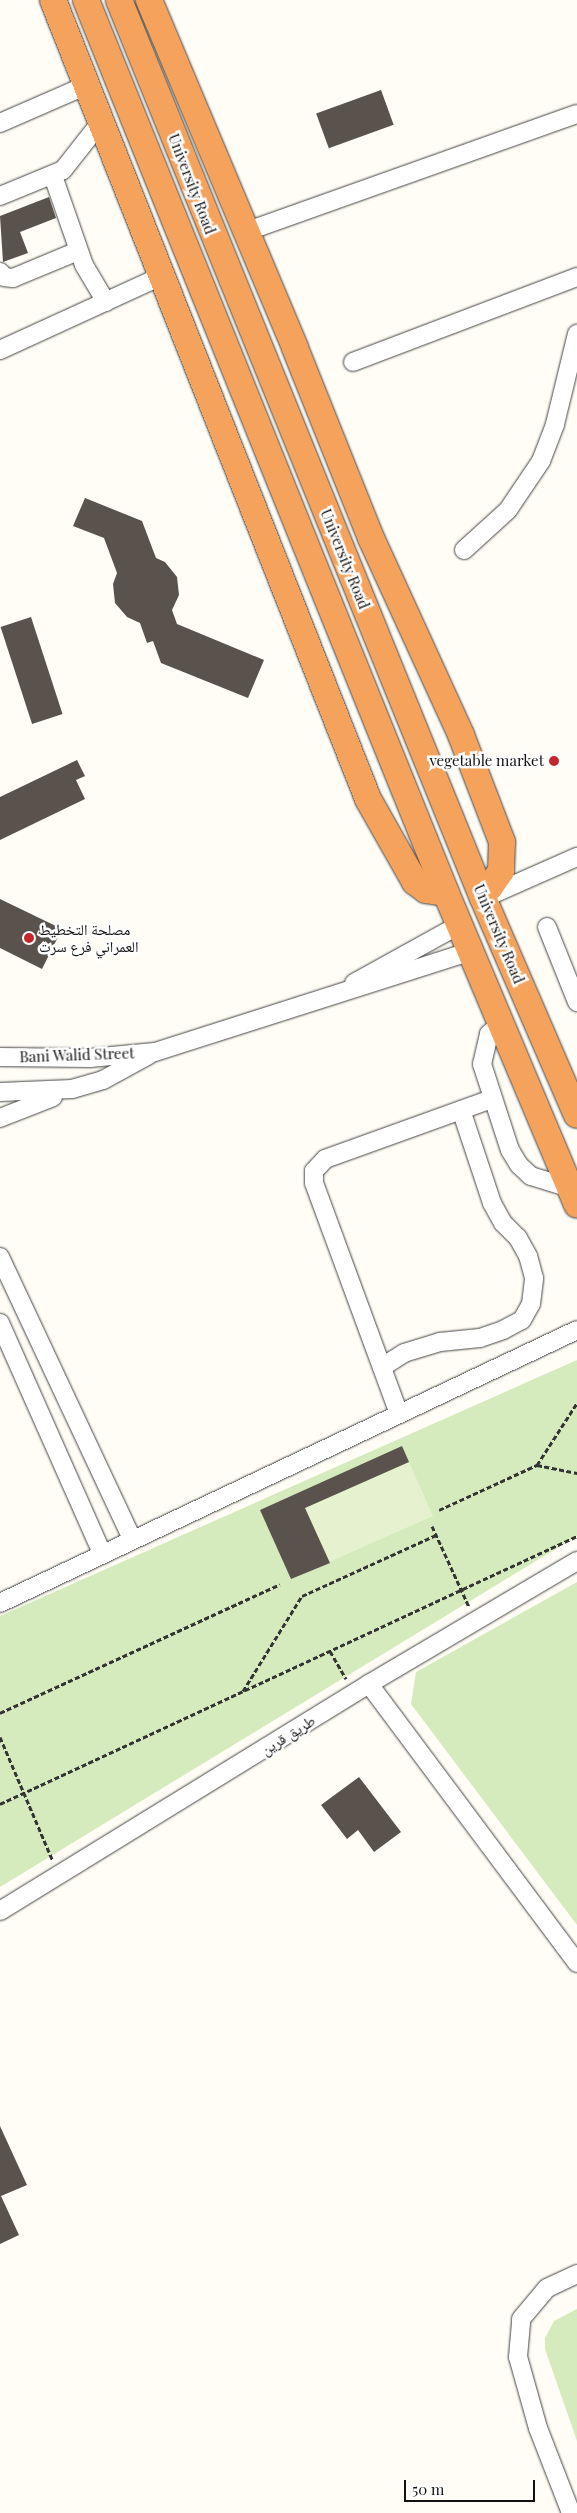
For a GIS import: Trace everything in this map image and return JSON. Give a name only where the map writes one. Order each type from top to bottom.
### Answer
[{"type":"highway","points":[[53,0],[368,799],[415,882],[453,907]]},
{"type":"highway","name":"University Road","points":[[86,0],[453,907],[574,1196]]},
{"type":"highway","name":"University Road","points":[[119,0],[211,234],[482,895],[577,1114]]},
{"type":"highway","points":[[149,0],[371,538],[458,727],[502,842],[501,871],[482,895]]},
{"type":"highway","points":[[176,63],[180,110],[214,201],[211,234]]},
{"type":"street","points":[[0,123],[87,85]]},
{"type":"street","points":[[246,232],[577,114]]},
{"type":"street","points":[[0,196],[52,176],[72,161],[100,122]]},
{"type":"street","points":[[52,176],[78,252],[106,302]]},
{"type":"street","points":[[0,272],[4,277],[13,278],[78,252]]},
{"type":"street","points":[[0,350],[162,276]]},
{"type":"street","points":[[353,362],[577,277]]},
{"type":"street","points":[[464,550],[508,510],[541,461],[556,424],[577,334]]},
{"type":"street","points":[[482,895],[577,857]]},
{"type":"street","points":[[342,990],[453,907]]},
{"type":"street","points":[[546,927],[577,1002]]},
{"type":"street","points":[[155,1052],[342,990],[471,951]]},
{"type":"street","points":[[502,1023],[489,1034],[482,1053],[484,1074],[492,1099],[519,1165],[539,1180],[574,1196]]},
{"type":"street","name":"Bani Walid Street","points":[[0,1057],[90,1058],[155,1052]]},
{"type":"street","name":"Bani Walid Street","points":[[0,1092],[72,1089],[103,1080],[155,1052]]},
{"type":"street","points":[[0,1118],[72,1089]]},
{"type":"street","points":[[399,1414],[314,1183],[314,1171],[324,1159],[492,1099]]},
{"type":"street","points":[[382,1367],[404,1353],[440,1342],[480,1338],[503,1330],[522,1320],[531,1304],[534,1278],[528,1256],[518,1238],[502,1223],[492,1203],[461,1110]]},
{"type":"street","points":[[0,1257],[132,1539]]},
{"type":"street","points":[[0,1323],[102,1553]]},
{"type":"street","points":[[0,1603],[102,1553],[577,1330]]},
{"type":"street","name":"طريق قرين","points":[[0,1912],[60,1877],[361,1688],[577,1561]]},
{"type":"street","points":[[361,1688],[577,1963]]},
{"type":"street","points":[[571,2513],[538,2428],[518,2357],[520,2319],[548,2288],[577,2274]]},
{"type":"path","points":[[439,1510],[537,1465],[577,1403]]},
{"type":"path","points":[[537,1465],[577,1472]]},
{"type":"path","points":[[432,1526],[475,1621]]},
{"type":"path","points":[[242,1692],[302,1596],[436,1535]]},
{"type":"path","points":[[0,1804],[577,1536]]},
{"type":"path","points":[[0,1713],[280,1584]]},
{"type":"path","points":[[330,1651],[361,1688]]},
{"type":"path","points":[[0,1737],[60,1877]]},
{"type":"green space","points":[[577,1360],[577,1536],[0,1887],[0,1616]]},
{"type":"green space","points":[[409,1462],[433,1516],[329,1562],[305,1508]]},
{"type":"green space","points":[[577,1582],[577,1925],[411,1704],[416,1672]]},
{"type":"green space","points":[[577,2309],[577,2441],[545,2349],[545,2338],[554,2321]]},
{"type":"building","points":[[381,90],[394,125],[329,148],[316,114]]},
{"type":"building","points":[[49,197],[56,218],[20,232],[28,253],[3,262],[0,216]]},
{"type":"building","points":[[85,498],[142,521],[156,558],[165,562],[177,577],[179,595],[172,610],[177,624],[264,660],[248,698],[161,663],[153,641],[147,643],[140,623],[127,617],[115,603],[113,584],[117,573],[104,538],[73,526]]},
{"type":"building","points":[[31,617],[63,714],[32,724],[1,627]]},
{"type":"building","points":[[77,760],[85,776],[76,780],[85,799],[0,840],[0,797]]},
{"type":"building","name":"مصلحة التخطيط العمراني فرع سرت","points":[[0,899],[62,929],[42,969],[0,948]]},
{"type":"building","points":[[402,1446],[409,1462],[305,1508],[330,1563],[291,1579],[260,1510]]},
{"type":"building","points":[[359,1777],[401,1832],[374,1852],[358,1830],[347,1839],[321,1805]]},
{"type":"building","points":[[0,2126],[27,2185],[1,2196],[19,2235],[0,2244]]},
{"type":"place","name":"vegetable market","points":[[554,761]]},
{"type":"place","name":"مصلحة التخطيط العمراني فرع سرت","points":[[29,938]]}]
